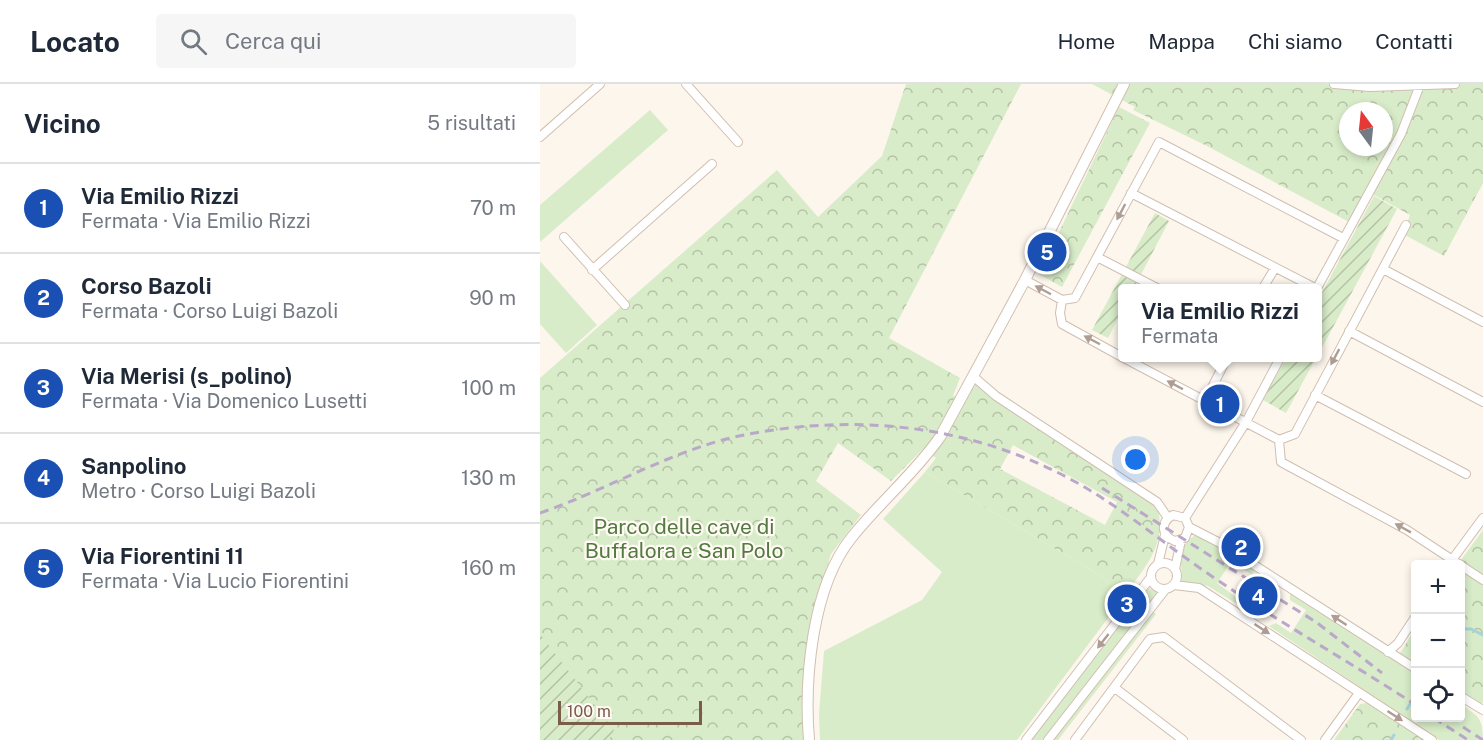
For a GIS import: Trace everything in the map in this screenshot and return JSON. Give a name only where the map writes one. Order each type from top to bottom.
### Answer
[{"type":"street","points":[[540,136],[600,84]]},
{"type":"street","points":[[686,84],[738,142]]},
{"type":"street","points":[[1334,84],[1370,87],[1455,84]]},
{"type":"street","points":[[1318,284],[1401,134],[1420,85]]},
{"type":"street","points":[[809,740],[807,708],[814,641],[822,600],[836,561],[850,538],[928,454],[974,377],[1025,280],[1121,86]]},
{"type":"street","points":[[1025,280],[1062,300],[1075,298],[1158,142],[1343,238]]},
{"type":"street","points":[[592,270],[712,165]]},
{"type":"street","points":[[1131,193],[1308,284]]},
{"type":"street","points":[[1132,362],[1279,440],[1295,434],[1406,225]]},
{"type":"street","points":[[564,237],[625,305]]},
{"type":"street","points":[[1097,257],[1149,284]]},
{"type":"street","points":[[1265,284],[1275,268]]},
{"type":"street","points":[[1383,269],[1483,322]]},
{"type":"street","points":[[1062,300],[1060,313],[1062,324],[1118,354]]},
{"type":"street","points":[[1349,331],[1483,402]]},
{"type":"street","points":[[1205,401],[1224,362]]},
{"type":"street","points":[[1185,518],[1246,422],[1277,362]]},
{"type":"street","points":[[974,377],[996,396],[1157,502],[1168,518]]},
{"type":"street","points":[[1315,395],[1466,474]]},
{"type":"street","points":[[1279,440],[1281,462],[1407,530],[1447,560]]},
{"type":"street","points":[[1179,515],[1185,518],[1189,527],[1187,535],[1181,540],[1175,541],[1166,535],[1163,529],[1168,518],[1179,515]]},
{"type":"street","points":[[1452,560],[1483,518]]},
{"type":"street","points":[[1189,527],[1220,543],[1414,668]]},
{"type":"street","points":[[1026,740],[1150,577],[1151,571],[1158,564],[1166,535]]},
{"type":"street","points":[[1174,585],[1181,540]]},
{"type":"street","points":[[1158,564],[1169,564],[1175,569]]},
{"type":"street","points":[[1465,570],[1483,580]]},
{"type":"street","points":[[1150,577],[1156,587],[1165,590]]},
{"type":"street","points":[[1048,740],[1165,590],[1174,585],[1199,588],[1432,740]]},
{"type":"street","points":[[1388,652],[1398,643],[1411,624]]},
{"type":"street","points":[[1075,740],[1150,639],[1158,636],[1164,637],[1301,740]]},
{"type":"street","points":[[1115,688],[1183,740]]},
{"type":"street","points":[[1325,740],[1359,693]]},
{"type":"street","points":[[1465,699],[1483,710]]},
{"type":"green space","name":"Parco delle cave di Buffalora e San Polo","points":[[906,84],[1021,84],[889,338],[960,378],[953,396],[962,395],[975,378],[1157,503],[1159,531],[1148,563],[1125,595],[1098,574],[925,472],[936,458],[923,449],[891,481],[838,443],[816,481],[861,515],[831,554],[817,598],[805,740],[540,740],[540,378],[777,170],[818,217],[882,156]],"holes":[[[1013,445],[1117,502],[1105,525],[1000,469]]]},
{"type":"green space","points":[[1092,84],[1483,84],[1483,183],[1444,256],[1403,234],[1410,215],[1365,190],[1349,222],[1207,146],[1133,110],[1135,107]]},
{"type":"green space","points":[[1119,107],[1150,123],[1062,287],[1039,274]]},
{"type":"green space","points":[[650,110],[668,130],[540,242],[540,205]]},
{"type":"green space","points":[[1374,196],[1397,209],[1322,348],[1322,293]]},
{"type":"green space","points":[[1155,213],[1169,221],[1136,284],[1118,284],[1118,318],[1108,338],[1092,330]]},
{"type":"green space","points":[[540,261],[597,325],[566,353],[540,324]]},
{"type":"green space","points":[[1284,362],[1314,362],[1286,413],[1263,400]]},
{"type":"green space","points":[[925,472],[1098,574],[1125,595],[1017,740],[820,740],[819,714],[824,651],[922,600],[942,572],[883,519]]},
{"type":"green space","points":[[1483,530],[1483,702],[1481,704],[1465,694],[1465,560],[1461,560]]},
{"type":"green space","points":[[1195,535],[1217,544],[1258,570],[1251,574],[1231,562],[1217,583],[1236,597],[1237,604],[1208,586],[1182,582],[1181,551]]},
{"type":"green space","points":[[1149,588],[1158,593],[1044,740],[1031,740]]},
{"type":"green space","points":[[1290,592],[1411,671],[1411,721],[1269,626],[1276,623],[1291,633],[1306,610],[1290,600]]},
{"type":"green space","points":[[1152,611],[1156,614],[1058,740],[1051,740]]},
{"type":"green space","points":[[540,634],[614,730],[609,740],[540,740]]},
{"type":"green space","points":[[1411,635],[1411,660],[1400,653]]},
{"type":"green space","points":[[1368,703],[1424,740],[1334,740],[1360,704]]},
{"type":"green space","points":[[1465,707],[1481,722],[1483,740],[1439,740],[1412,722],[1465,722]]},
{"type":"waterway","points":[[1465,629],[1471,629],[1483,635]]},
{"type":"waterway","points":[[1407,709],[1411,702]]},
{"type":"waterway","points":[[1391,740],[1394,735]]},
{"type":"railway","points":[[540,513],[688,451],[739,436],[830,425],[876,425],[965,438],[1008,451],[1050,469],[1091,491],[1235,592],[1411,702]]},
{"type":"railway","points":[[1102,488],[1316,622],[1382,673]]},
{"type":"railway","points":[[1440,722],[1468,740]]},
{"type":"railway","points":[[1463,727],[1483,740]]},
{"type":"place","name":"Via Fiorentini 11","points":[[1047,252]]},
{"type":"place","name":"Via Emilio Rizzi","points":[[1220,404]]},
{"type":"place","name":"Corso Bazoli","points":[[1241,547]]},
{"type":"place","name":"Sanpolino","points":[[1258,596]]},
{"type":"place","name":"Via Merisi (s_polino)","points":[[1127,604]]}]
